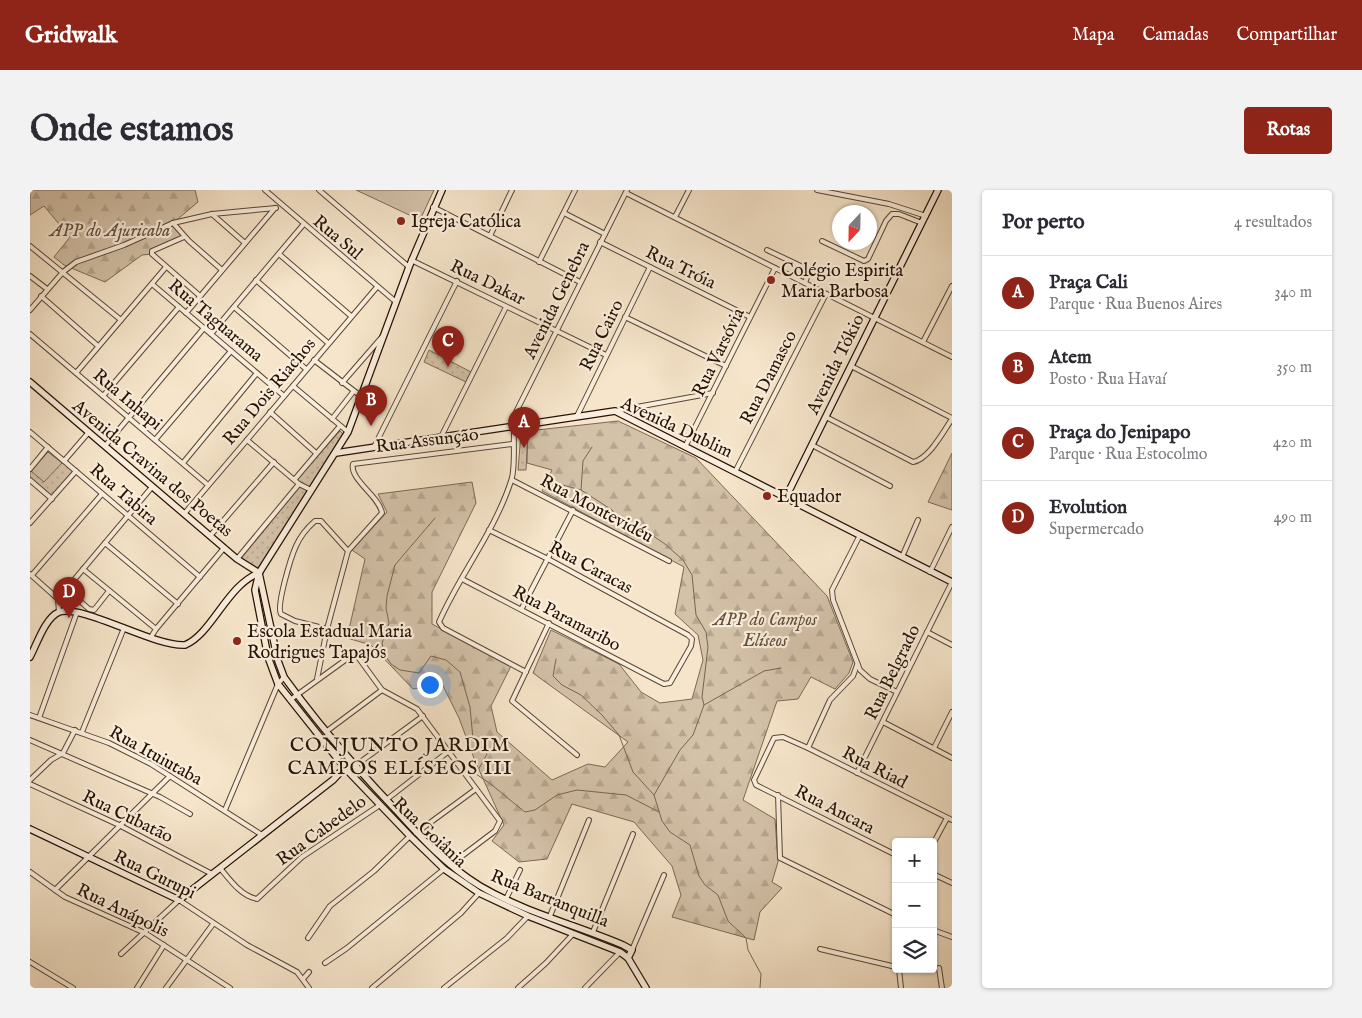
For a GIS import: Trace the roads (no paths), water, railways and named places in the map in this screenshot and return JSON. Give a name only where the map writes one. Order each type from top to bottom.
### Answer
[{"type":"street","name":"Rua Sul","points":[[265,190],[303,225],[396,302]]},
{"type":"street","points":[[319,190],[408,267]]},
{"type":"street","points":[[30,657],[48,622],[59,612],[78,612],[174,644],[189,644],[244,581],[259,574],[348,432],[408,267],[442,190]]},
{"type":"street","points":[[490,236],[512,190]]},
{"type":"street","points":[[539,262],[575,190]]},
{"type":"street","points":[[675,218],[689,190]]},
{"type":"street","points":[[817,190],[889,204],[926,216]]},
{"type":"street","name":"Avenida Tókio","points":[[786,497],[938,190]]},
{"type":"street","points":[[627,191],[675,218],[952,357]]},
{"type":"street","name":"Avenida Genebra","points":[[512,480],[513,425],[516,412],[627,191]]},
{"type":"street","points":[[186,313],[280,204]]},
{"type":"street","points":[[433,207],[580,282]]},
{"type":"street","points":[[30,310],[32,304],[42,296],[63,272],[76,262],[117,248],[173,223],[212,214],[276,208]]},
{"type":"street","points":[[564,213],[605,234]]},
{"type":"street","points":[[212,214],[245,243]]},
{"type":"street","points":[[822,241],[864,261],[868,259],[886,221],[892,214],[899,214],[922,222]]},
{"type":"street","points":[[173,223],[184,237],[222,270]]},
{"type":"street","points":[[211,334],[303,225]]},
{"type":"street","points":[[184,237],[152,251],[152,254],[200,296]]},
{"type":"street","name":"Rua Tróia","points":[[600,242],[750,317]]},
{"type":"street","points":[[30,246],[121,320]]},
{"type":"street","points":[[766,250],[808,269],[809,272],[805,283]]},
{"type":"street","points":[[279,254],[351,316]]},
{"type":"street","name":"Rua Dakar","points":[[411,260],[606,356]]},
{"type":"street","points":[[76,373],[166,267]]},
{"type":"street","name":"Rua Cairo","points":[[577,416],[650,267]]},
{"type":"street","name":"Rua Varsóvia","points":[[685,447],[775,268]]},
{"type":"street","points":[[30,276],[47,289]]},
{"type":"street","points":[[256,280],[328,343]]},
{"type":"street","points":[[374,447],[457,281]]},
{"type":"street","name":"Rua Taguarama","points":[[152,284],[284,396]]},
{"type":"street","points":[[923,342],[952,286]]},
{"type":"street","name":"Rua Dois Riachos","points":[[184,514],[376,287]]},
{"type":"street","name":"Rua Damasco","points":[[735,472],[826,294]]},
{"type":"street","points":[[42,296],[98,346]]},
{"type":"street","points":[[103,396],[179,307]]},
{"type":"street","points":[[234,307],[306,369]]},
{"type":"street","points":[[441,438],[506,307]]},
{"type":"street","points":[[625,316],[726,366]]},
{"type":"street","points":[[105,446],[204,328]]},
{"type":"street","name":"Rua Inhapi","points":[[30,334],[208,485]]},
{"type":"street","points":[[342,383],[384,335]]},
{"type":"street","points":[[155,440],[231,351]]},
{"type":"street","points":[[314,360],[353,392],[362,397]]},
{"type":"street","points":[[826,417],[913,462],[921,459],[927,453],[952,419],[851,366]]},
{"type":"street","points":[[182,463],[257,373]]},
{"type":"street","name":"Avenida Cravina dos Poetas","points":[[30,382],[237,559],[259,574]]},
{"type":"street","points":[[293,386],[348,432]]},
{"type":"street","points":[[332,419],[353,392]]},
{"type":"street","points":[[614,410],[713,393]]},
{"type":"street","name":"Avenida Dublim","points":[[336,453],[614,410],[952,582]]},
{"type":"street","points":[[270,412],[316,453]]},
{"type":"street","points":[[295,479],[340,426]]},
{"type":"street","name":"Rua Tabira","points":[[30,432],[200,577]]},
{"type":"street","points":[[64,461],[89,432]]},
{"type":"street","points":[[247,440],[299,484],[312,490]]},
{"type":"street","name":"Rua Assunção","points":[[348,550],[381,515],[382,510],[353,471],[352,465],[360,461],[512,444]]},
{"type":"street","points":[[812,445],[890,486]]},
{"type":"street","points":[[30,469],[48,447]]},
{"type":"street","points":[[210,536],[274,462]]},
{"type":"street","points":[[30,523],[76,471]]},
{"type":"street","points":[[30,480],[52,499]]},
{"type":"street","points":[[512,480],[489,530],[443,614],[440,625],[526,672]]},
{"type":"street","name":"Rua Montevidéu","points":[[512,480],[669,561]]},
{"type":"street","points":[[237,559],[299,484]]},
{"type":"street","points":[[58,599],[152,487]]},
{"type":"street","points":[[59,612],[58,599],[31,574],[102,494]]},
{"type":"street","points":[[522,608],[573,510]]},
{"type":"street","points":[[317,679],[327,628],[348,550],[318,520],[313,522],[295,547],[279,610],[288,619],[327,628]]},
{"type":"street","points":[[902,557],[918,520]]},
{"type":"street","points":[[930,572],[952,527]]},
{"type":"street","name":"Rua Caracas","points":[[489,530],[548,559],[688,635],[692,644],[670,683],[660,682]]},
{"type":"street","points":[[860,535],[832,595],[858,665],[864,675],[897,692]]},
{"type":"street","points":[[105,543],[178,604]]},
{"type":"street","points":[[151,637],[224,548]]},
{"type":"street","points":[[83,569],[156,629]]},
{"type":"street","points":[[259,574],[278,661],[284,677],[298,694]]},
{"type":"street","name":"Rua Goiânia","points":[[259,574],[255,590],[268,657],[278,684],[344,767],[444,869],[478,890],[528,916],[620,952],[628,958],[646,988]]},
{"type":"street","name":"Rua Paramaribo","points":[[462,579],[522,608],[660,682]]},
{"type":"street","name":"Rua Belgrado","points":[[857,773],[952,582]]},
{"type":"street","points":[[66,589],[91,610],[96,608],[109,591]]},
{"type":"street","points":[[39,718],[78,612]]},
{"type":"street","points":[[549,623],[512,698],[516,706],[577,755]]},
{"type":"street","points":[[82,732],[124,628]]},
{"type":"street","points":[[927,632],[952,645]]},
{"type":"street","points":[[290,700],[353,654],[358,655],[382,690],[410,703],[423,716],[501,823],[495,831],[450,865]]},
{"type":"street","points":[[808,748],[830,700],[853,676],[858,665]]},
{"type":"street","points":[[225,810],[278,684],[284,677]]},
{"type":"street","points":[[327,731],[382,690]]},
{"type":"street","name":"Rua Barranquilla","points":[[298,694],[369,782],[416,833],[478,890],[593,932],[632,950]]},
{"type":"street","points":[[934,748],[952,712]]},
{"type":"street","name":"Rua Ituiutaba","points":[[30,715],[82,732],[123,750],[170,776],[262,835]]},
{"type":"street","points":[[121,954],[145,933],[162,914],[333,780],[344,767],[353,764],[423,716]]},
{"type":"street","points":[[882,722],[952,758]]},
{"type":"street","points":[[30,780],[51,760],[62,753],[75,730]]},
{"type":"street","name":"Rua Riad","points":[[762,788],[756,785],[754,780],[771,742],[777,736],[808,748],[952,820]]},
{"type":"street","points":[[30,740],[152,794],[190,814]]},
{"type":"street","points":[[386,800],[449,751]]},
{"type":"street","points":[[55,890],[170,776]]},
{"type":"street","points":[[363,787],[369,782]]},
{"type":"street","name":"Rua Cubatão","points":[[30,784],[119,825],[212,874]]},
{"type":"street","name":"Rua Ancara","points":[[762,788],[892,853]]},
{"type":"street","points":[[416,833],[476,789]]},
{"type":"street","points":[[778,796],[780,857],[892,913]]},
{"type":"street","name":"Rua Cabedelo","points":[[220,868],[235,886],[250,897],[257,899],[302,857],[380,805]]},
{"type":"street","points":[[936,838],[947,818]]},
{"type":"street","points":[[550,916],[589,820]]},
{"type":"street","name":"Rua Gurupi","points":[[30,829],[86,858],[179,900],[264,955],[290,968],[303,979],[309,988]]},
{"type":"street","points":[[593,932],[633,834]]},
{"type":"street","points":[[308,938],[330,906],[374,871],[410,836]]},
{"type":"street","points":[[324,963],[347,948],[444,869]]},
{"type":"street","points":[[506,899],[520,870]]},
{"type":"street","name":"Rua Anápolis","points":[[30,872],[77,903],[145,933],[164,944],[230,988]]},
{"type":"street","points":[[628,958],[664,875]]},
{"type":"street","points":[[937,876],[952,883]]},
{"type":"street","points":[[372,988],[461,914],[478,890]]},
{"type":"street","points":[[444,988],[512,933],[528,916]]},
{"type":"street","points":[[166,988],[214,924]]},
{"type":"street","points":[[937,931],[952,937]]},
{"type":"street","points":[[518,988],[551,959],[574,933]]},
{"type":"street","points":[[137,988],[164,944]]},
{"type":"street","points":[[820,949],[892,967]]},
{"type":"street","points":[[585,988],[620,952]]},
{"type":"street","points":[[30,962],[74,988]]},
{"type":"street","points":[[939,968],[942,988]]},
{"type":"street","points":[[303,979],[309,972]]},
{"type":"street","points":[[898,973],[901,988]]},
{"type":"waterway","points":[[581,490],[583,461],[592,447]]},
{"type":"waterway","points":[[559,484],[581,490],[612,510],[619,520],[646,531],[683,560],[692,575],[696,615],[706,632],[708,647],[702,697],[704,705],[693,735],[680,750],[654,795]]},
{"type":"waterway","points":[[435,518],[395,565],[387,596],[386,608],[389,623],[382,643],[385,655],[391,664],[400,670],[419,673],[431,656],[446,660],[460,672],[470,707],[473,739],[487,754],[476,774],[525,812],[535,810],[557,795],[577,790],[626,795],[659,812]]},
{"type":"waterway","points":[[556,659],[553,676],[562,685],[581,695],[619,735],[633,772],[654,795],[662,821],[670,832],[690,845],[699,876],[705,885],[718,895],[728,921],[746,938],[748,950],[761,974],[760,988]]},
{"type":"waterway","points":[[704,705],[764,671],[781,668]]},
{"type":"place","name":"Igreja Católica","points":[[401,221]]},
{"type":"place","name":"Colégio Espirita Maria Barbosa","points":[[771,280]]},
{"type":"place","name":"Praça do Jenipapo","points":[[448,367]]},
{"type":"place","name":"Atem","points":[[371,426]]},
{"type":"place","name":"Praça Cali","points":[[524,448]]},
{"type":"place","name":"Equador","points":[[767,496]]},
{"type":"place","name":"Evolution","points":[[69,618]]},
{"type":"place","name":"Escola Estadual Maria Rodrigues Tapajós","points":[[237,641]]},
{"type":"district","name":"CONJUNTO JARDIM CAMPOS ELÍSEOS III","points":[[400,756]]},
{"type":"park label","name":"APP do Ajuricaba","points":[[110,230]]},
{"type":"park label","name":"APP do Campos Elíseos","points":[[765,629]]}]
